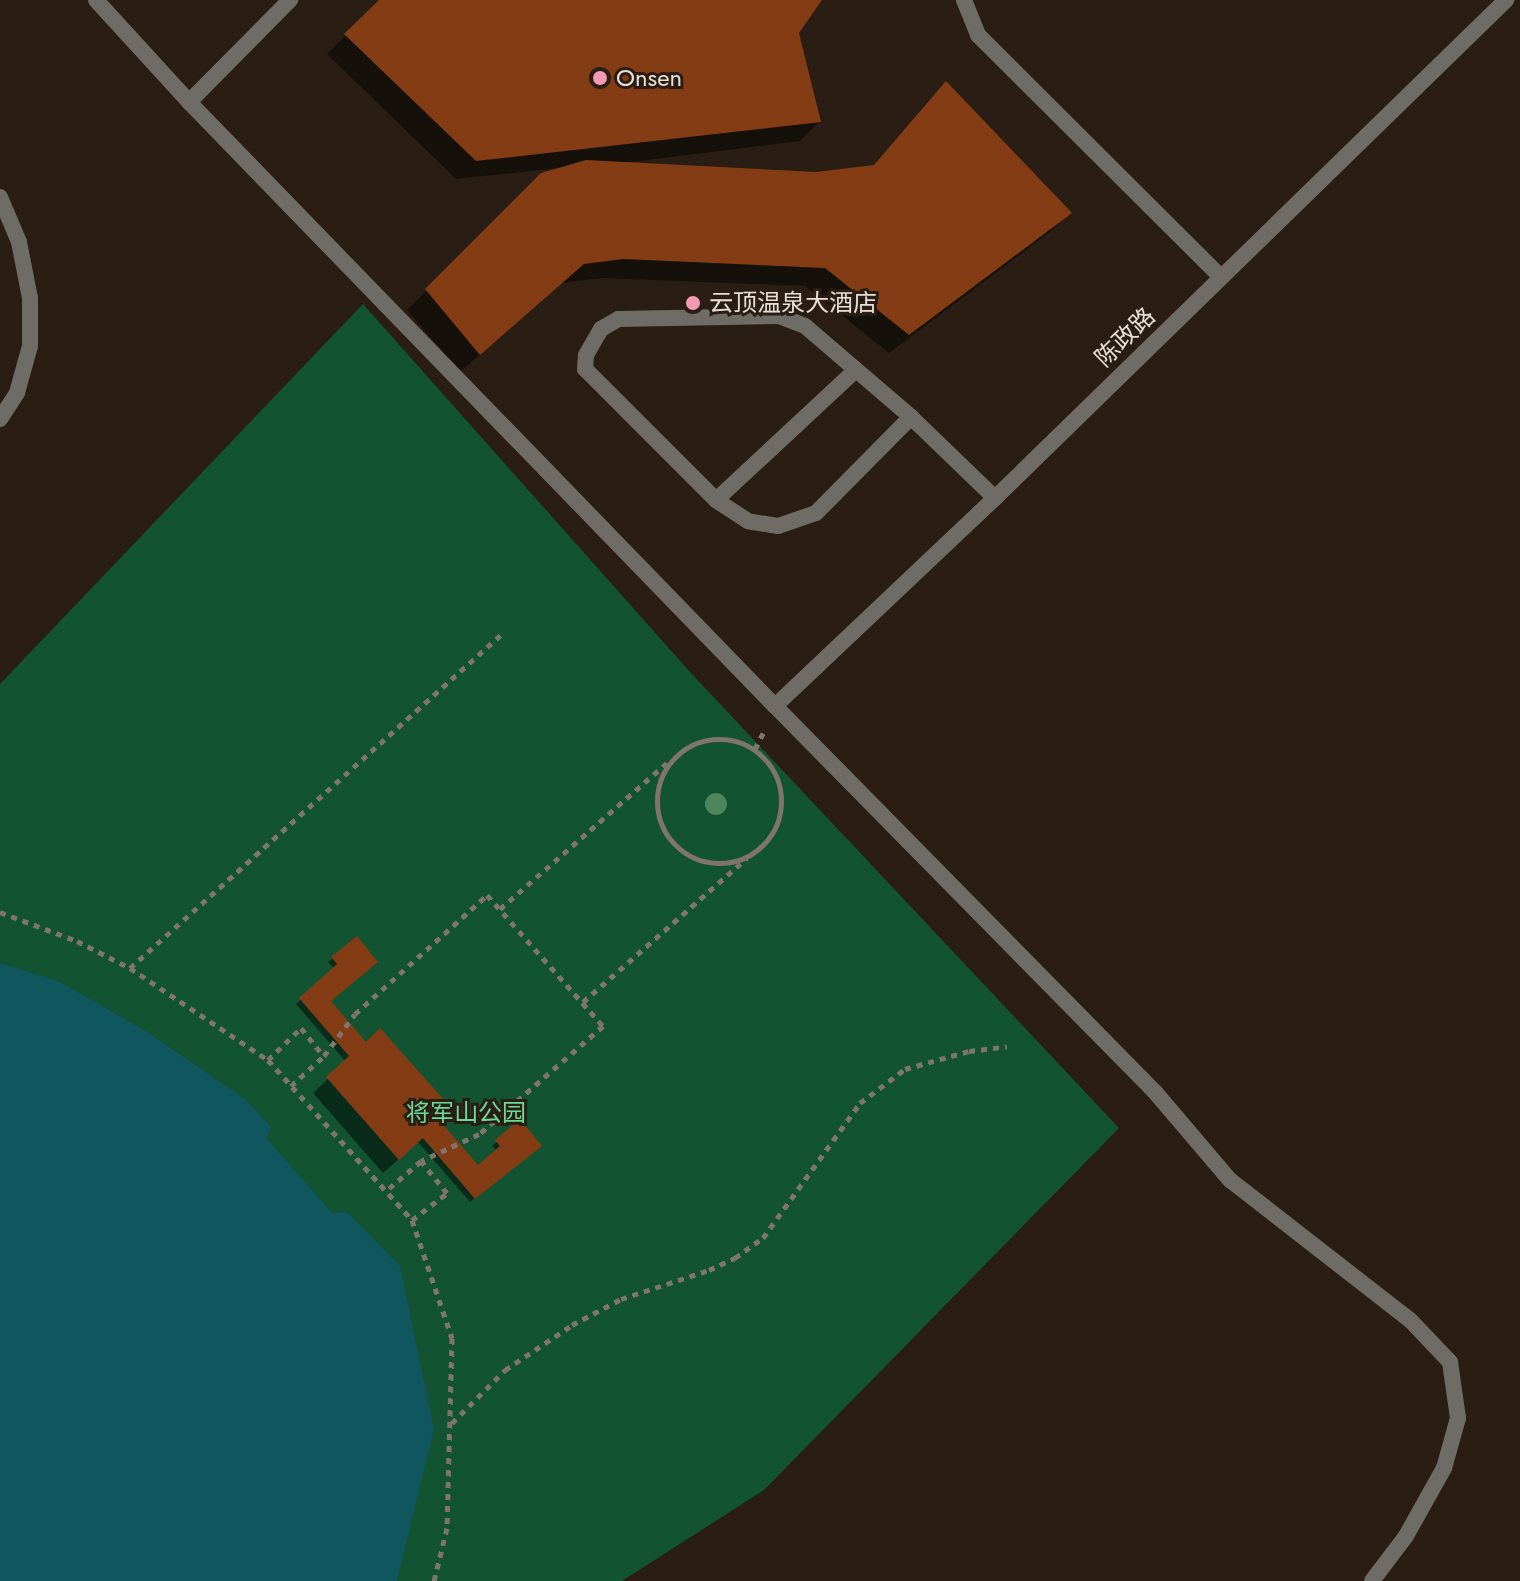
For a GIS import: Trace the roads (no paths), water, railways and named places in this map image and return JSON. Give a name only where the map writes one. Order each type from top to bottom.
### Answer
[{"type":"street","points":[[96,0],[189,102],[775,706],[1155,1092],[1230,1180],[1411,1321],[1450,1362],[1458,1418],[1444,1468],[1406,1536],[1372,1581]]},
{"type":"street","points":[[189,102],[290,0]]},
{"type":"street","points":[[964,0],[978,35],[1221,277]]},
{"type":"street","name":"陈政路","points":[[775,706],[995,498],[1506,0]]},
{"type":"street","points":[[0,197],[19,242],[30,298],[30,346],[17,393],[0,419]]},
{"type":"street","points":[[911,417],[816,513],[778,526],[748,521],[716,500],[585,369],[586,355],[601,329],[618,319],[779,316],[805,326],[911,417],[995,498]]},
{"type":"street","points":[[716,500],[856,370]]},
{"type":"water","points":[[0,963],[60,982],[147,1032],[245,1099],[271,1127],[267,1139],[332,1213],[347,1212],[400,1266],[434,1429],[397,1581],[0,1581]]},
{"type":"place","name":"Onsen","points":[[600,78]]},
{"type":"place","name":"云顶温泉大酒店","points":[[693,303]]},
{"type":"park label","name":"将军山公园","points":[[466,1113]]}]
